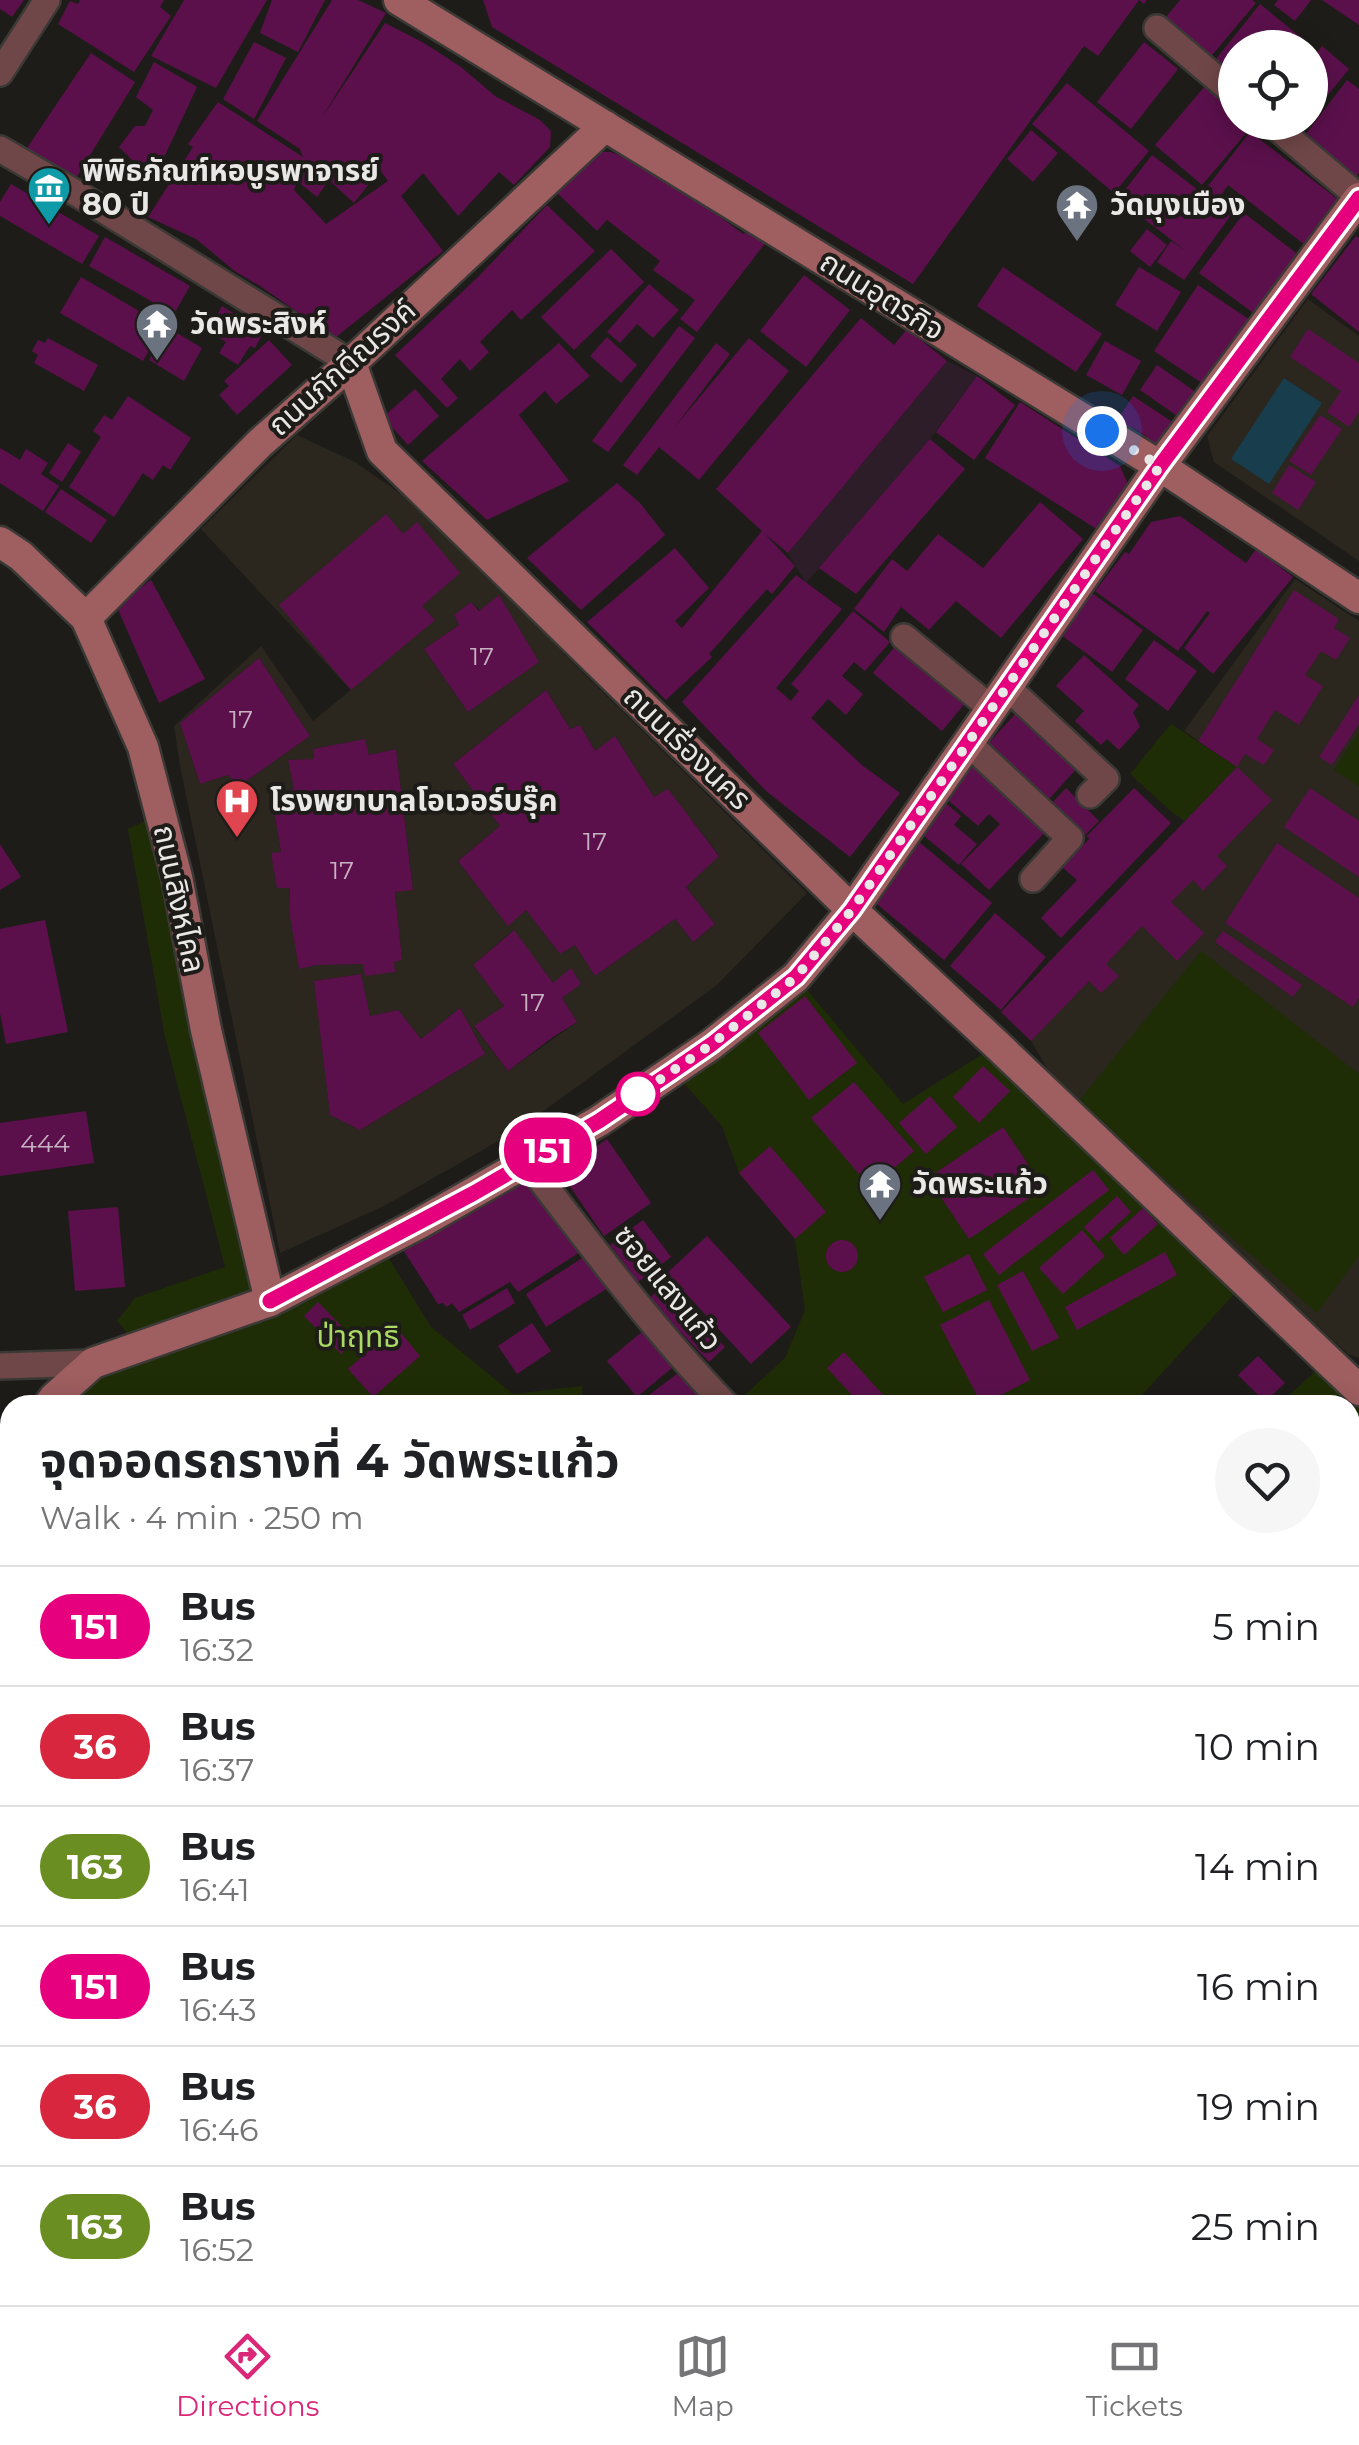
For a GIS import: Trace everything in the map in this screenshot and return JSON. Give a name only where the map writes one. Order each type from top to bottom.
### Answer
[{"type":"street","points":[[0,73],[48,0]]},
{"type":"street","name":"ถนนอุตรกิจ","points":[[412,4],[1160,466],[1359,598]]},
{"type":"street","points":[[1157,28],[1218,80]]},
{"type":"street","name":"ถนนภักดีณรงค์","points":[[86,618],[260,443],[605,126]]},
{"type":"street","points":[[1,1361],[92,1364],[270,1301],[420,1223],[599,1121],[712,1044],[796,977],[852,910],[1160,466],[1359,197],[1291,140]]},
{"type":"street","points":[[0,149],[350,364]]},
{"type":"street","name":"ถนนเรื่องนคร","points":[[350,364],[382,451],[852,910],[1359,1390]]},
{"type":"street","name":"ถนนสิงหไคล","points":[[0,542],[21,556],[86,618],[144,747],[177,877],[206,1030],[270,1301]]},
{"type":"street","points":[[904,637],[999,698],[1106,779],[1090,796]]},
{"type":"street","points":[[968,743],[1070,838],[1033,879]]},
{"type":"street","name":"ซอยแสงแก้ว","points":[[527,1162],[619,1284],[716,1395]]},
{"type":"street","points":[[57,1395],[92,1364]]},
{"type":"shaded area","points":[[1308,299],[1359,336],[1359,561],[1214,462],[1207,436]]},
{"type":"shaded area","points":[[947,361],[977,376],[873,508],[806,583],[788,553]]},
{"type":"shaded area","name":"โรงพยาบาลโอเวอร์บรุ๊ค","points":[[297,435],[355,462],[414,503],[496,581],[569,659],[807,893],[717,985],[516,1131],[384,1206],[280,1253],[174,726],[261,646],[313,721],[351,690],[201,529]],"holes":[[[471,602],[538,662],[468,712],[424,649],[459,625],[454,615]],[[259,658],[310,736],[239,786],[228,775],[200,784],[180,723]],[[546,690],[570,729],[580,725],[595,751],[616,737],[654,797],[668,790],[719,855],[686,887],[715,924],[693,942],[675,919],[595,976],[575,945],[560,954],[526,910],[508,925],[458,861],[500,826],[453,764]],[[365,740],[369,755],[396,749],[413,889],[395,892],[402,960],[299,968],[289,911],[290,888],[271,854],[281,852],[271,796],[294,789],[289,760],[314,759],[313,749]],[[513,930],[553,983],[580,983],[562,998],[577,1022],[508,1071],[474,1027],[504,1006],[473,965]],[[360,974],[370,1016],[398,1010],[421,1039],[460,1008],[485,1054],[360,1130],[330,1115],[315,981]]]},
{"type":"shaded area","points":[[1295,579],[1359,621],[1359,1358],[1348,1354],[1057,1085],[1031,1041],[1001,1012],[1237,767],[1184,731]]},
{"type":"green space","points":[[1171,724],[1237,767],[1185,821],[1130,774]]},
{"type":"green space","points":[[1359,732],[1359,786],[1334,770]]},
{"type":"green space","name":"ป่าฤทธิ","points":[[151,818],[270,1301],[385,1252],[431,1327],[513,1394],[582,1386],[582,1395],[64,1395],[138,1346],[117,1321],[135,1298],[225,1267],[165,1037],[128,829]]},
{"type":"green space","points":[[1201,951],[1359,1074],[1359,1256],[1317,1313],[1078,1102]]},
{"type":"green space","name":"วัดพระแก้ว","points":[[796,977],[903,1104],[997,1045],[1245,1282],[1142,1395],[745,1395],[785,1358],[805,1310],[795,1239],[739,1173],[722,1126],[673,1071]]},
{"type":"green space","points":[[1327,1360],[1359,1390],[1359,1395],[1290,1395]]},
{"type":"water","points":[[1284,378],[1322,403],[1269,484],[1231,459]]},
{"type":"building","points":[[0,0],[24,0],[12,17],[0,9]]},
{"type":"building","points":[[80,0],[164,0],[160,7],[171,16],[134,72],[58,24],[70,1],[78,4]]},
{"type":"building","points":[[184,0],[267,0],[216,88],[151,56]]},
{"type":"building","points":[[272,0],[325,0],[298,52],[260,33]]},
{"type":"building","points":[[332,0],[358,0],[386,13],[321,119],[385,23],[461,67],[495,96],[540,120],[551,131],[550,147],[514,185],[499,172],[458,216],[423,173],[401,196],[443,251],[335,338],[236,272],[196,239],[148,217],[193,147],[188,144],[218,102],[303,157],[300,149],[257,121]],"holes":[[[380,170],[388,181],[326,224],[294,190],[297,181],[317,197],[329,180],[354,203]]]},
{"type":"building","points":[[483,0],[1139,0],[1098,56],[1084,46],[913,284],[492,27]]},
{"type":"building","points":[[1180,0],[1256,3],[1233,30],[1218,30],[1218,48],[1202,67],[1157,28]]},
{"type":"building","points":[[1278,0],[1311,0],[1295,21],[1274,5]]},
{"type":"building","points":[[1322,0],[1359,0],[1359,25]]},
{"type":"building","points":[[1260,4],[1292,30],[1239,30]]},
{"type":"building","points":[[254,42],[286,58],[254,119],[223,99]]},
{"type":"building","points":[[1144,42],[1178,69],[1131,129],[1097,102]]},
{"type":"building","points":[[1328,51],[1349,69],[1328,95]]},
{"type":"building","points":[[91,53],[135,82],[76,178],[27,148]]},
{"type":"building","points":[[154,62],[197,87],[152,183],[125,170],[133,161],[119,147],[135,126],[145,126],[153,110],[136,97]]},
{"type":"building","points":[[1347,80],[1359,89],[1359,173],[1355,179],[1303,140],[1328,140],[1328,105]]},
{"type":"building","points":[[1067,83],[1149,151],[1114,193],[1032,124]]},
{"type":"building","points":[[1205,86],[1218,97],[1218,140],[1240,140],[1202,185],[1155,145]]},
{"type":"building","points":[[1031,130],[1058,153],[1033,182],[1007,159]]},
{"type":"building","points":[[1244,140],[1260,140],[1340,201],[1305,245],[1228,185],[1217,201],[1204,191]]},
{"type":"building","points":[[593,152],[611,152],[654,168],[743,234],[751,230],[766,242],[697,332],[680,319],[695,300],[653,270],[660,261],[607,220],[597,231],[556,192]]},
{"type":"building","points":[[1152,155],[1231,215],[1184,280],[1157,262],[1171,241],[1186,251],[1118,199]]},
{"type":"building","name":"พิพิธภัณฑ์หอบูรพาจารย์ 80 ปี","points":[[11,184],[99,236],[82,264],[0,216],[0,202]]},
{"type":"building","points":[[547,205],[595,251],[521,320],[512,310],[480,342],[489,352],[470,371],[460,359],[441,379],[458,398],[447,408],[395,355]]},
{"type":"building","points":[[1244,213],[1300,256],[1256,315],[1199,273]]},
{"type":"building","points":[[1147,229],[1167,245],[1150,267],[1130,251]]},
{"type":"building","points":[[1356,236],[1359,238],[1359,332],[1311,294]]},
{"type":"building","points":[[105,237],[190,286],[174,314],[89,266]]},
{"type":"building","points":[[611,249],[644,282],[574,350],[541,317]]},
{"type":"building","points":[[1003,267],[1102,334],[1076,372],[977,306]]},
{"type":"building","points":[[1139,267],[1181,292],[1157,331],[1115,305]]},
{"type":"building","points":[[804,275],[850,310],[806,367],[760,331]]},
{"type":"building","points":[[81,277],[163,325],[143,361],[60,313]]},
{"type":"building","points":[[649,284],[679,310],[653,338],[637,324],[620,343],[607,332]]},
{"type":"building","points":[[1198,285],[1250,320],[1205,385],[1154,351]]},
{"type":"building","points":[[222,306],[264,332],[238,365],[219,353],[226,342],[208,331]]},
{"type":"building","points":[[861,318],[894,345],[907,329],[947,361],[788,553],[765,534],[795,566],[772,594],[767,589],[709,654],[712,657],[666,700],[587,622],[675,548],[709,588],[675,621],[682,628],[762,531],[716,489]]},
{"type":"building","points":[[679,326],[695,338],[608,452],[592,441]]},
{"type":"building","points":[[167,327],[202,348],[184,381],[149,360]]},
{"type":"building","points":[[1308,329],[1359,363],[1359,412],[1349,427],[1327,412],[1341,391],[1290,357]]},
{"type":"building","points":[[607,337],[637,365],[621,383],[590,356]]},
{"type":"building","points":[[48,338],[98,365],[84,391],[34,363],[38,355],[32,351],[38,340],[45,343]]},
{"type":"building","points":[[749,338],[789,371],[699,480],[659,447],[637,475],[623,465],[716,343],[730,354],[674,428]]},
{"type":"building","points":[[269,340],[292,365],[237,415],[219,395],[229,386],[224,381]]},
{"type":"building","points":[[1105,341],[1141,361],[1122,395],[1086,375]]},
{"type":"building","points":[[559,343],[590,376],[556,404],[545,391],[519,415],[569,481],[487,520],[422,461]]},
{"type":"building","points":[[1157,365],[1200,395],[1183,420],[1140,390]]},
{"type":"building","points":[[977,376],[1015,405],[974,460],[936,432]]},
{"type":"building","points":[[415,389],[439,416],[408,445],[383,417]]},
{"type":"building","points":[[128,396],[191,438],[170,470],[163,465],[153,480],[143,473],[114,517],[69,487],[101,437],[93,431],[104,415],[112,420]]},
{"type":"building","points":[[1133,396],[1174,423],[1158,447],[1142,445],[1147,437],[1132,427],[1128,434],[1114,425]]},
{"type":"building","points":[[1020,402],[1120,466],[1128,484],[1098,530],[985,458]]},
{"type":"building","points":[[1320,415],[1342,429],[1311,475],[1289,461]]},
{"type":"building","points":[[930,439],[965,469],[856,594],[819,568]]},
{"type":"building","points":[[68,443],[81,452],[62,482],[49,473]]},
{"type":"building","points":[[0,448],[20,460],[26,449],[48,463],[41,474],[59,486],[43,511],[0,483]]},
{"type":"building","points":[[1289,465],[1316,482],[1298,510],[1272,493]]},
{"type":"building","points":[[617,483],[640,503],[665,535],[581,610],[527,558]]},
{"type":"building","points":[[61,489],[107,520],[91,543],[45,512]]},
{"type":"building","points":[[1040,502],[1083,539],[1001,638],[956,601],[929,630],[901,607],[884,632],[854,609],[892,559],[907,571],[938,534],[983,568]]},
{"type":"building","points":[[386,514],[403,534],[417,522],[460,573],[422,606],[435,620],[351,690],[279,605]]},
{"type":"building","points":[[1180,516],[1246,563],[1256,549],[1293,577],[1213,674],[1184,648],[1210,613],[1207,611],[1178,651],[1095,591],[1125,552],[1129,554],[1151,522]]},
{"type":"building","points":[[796,575],[842,609],[776,688],[791,701],[799,691],[791,684],[853,611],[890,642],[865,671],[854,662],[842,676],[863,694],[846,715],[828,699],[811,718],[863,766],[900,793],[850,857],[766,791],[682,702]]},
{"type":"building","points":[[151,580],[205,679],[159,703],[116,605]]},
{"type":"building","points":[[1294,590],[1339,619],[1334,628],[1350,638],[1336,660],[1321,651],[1305,675],[1323,686],[1299,725],[1275,710],[1257,739],[1274,750],[1264,765],[1245,754],[1237,767],[1198,741]]},
{"type":"building","points":[[1092,593],[1143,630],[1112,672],[1061,635]]},
{"type":"building","points":[[499,595],[539,662],[468,712],[424,649],[459,625],[454,615],[471,602],[479,611]]},
{"type":"building","points":[[1154,640],[1197,671],[1168,711],[1125,679]]},
{"type":"building","points":[[897,644],[966,702],[942,731],[873,673]]},
{"type":"building","points":[[1084,655],[1139,705],[1133,712],[1140,727],[1119,750],[1107,739],[1101,745],[1075,721],[1084,711],[1056,686]]},
{"type":"building","points":[[259,658],[310,736],[239,786],[228,775],[200,784],[180,723]]},
{"type":"building","points":[[546,690],[570,729],[580,725],[595,751],[615,736],[654,797],[668,789],[719,856],[686,887],[715,924],[693,942],[675,919],[595,976],[575,945],[560,954],[526,910],[508,926],[458,861],[500,826],[453,764]]},
{"type":"building","points":[[1359,695],[1359,724],[1332,765],[1319,757]]},
{"type":"building","points":[[1018,711],[1078,767],[1044,805],[983,749]]},
{"type":"building","points":[[365,739],[369,755],[396,749],[413,890],[395,892],[402,960],[394,962],[395,972],[365,976],[363,964],[299,969],[289,911],[290,888],[277,888],[271,853],[281,852],[271,795],[294,789],[288,760],[314,759],[313,749]]},
{"type":"building","points":[[971,759],[1048,829],[989,890],[961,864],[1000,824],[989,814],[978,826],[941,794]]},
{"type":"building","points":[[1237,767],[1272,800],[1217,856],[1227,866],[1203,891],[1193,880],[1171,902],[1204,933],[1177,961],[1142,926],[1106,964],[1119,976],[1101,993],[1089,981],[1031,1041],[1001,1012]]},
{"type":"building","points":[[1066,788],[1099,821],[1083,837],[1050,805]]},
{"type":"building","points":[[1134,788],[1171,823],[1061,938],[1041,918],[1077,880],[1062,867]]},
{"type":"building","points":[[1310,788],[1359,821],[1359,877],[1284,827]]},
{"type":"building","points":[[942,800],[961,816],[954,825],[977,844],[959,865],[917,830]]},
{"type":"building","points":[[919,842],[992,903],[944,960],[871,899]]},
{"type":"building","points":[[1277,843],[1359,898],[1359,998],[1353,1007],[1225,923]]},
{"type":"building","points":[[0,844],[21,877],[0,890]]},
{"type":"building","points":[[995,913],[1046,957],[1001,1010],[950,966]]},
{"type":"building","points":[[45,920],[68,1032],[6,1044],[0,1013],[0,929]]},
{"type":"building","points":[[514,930],[553,983],[571,968],[581,984],[562,998],[577,1022],[508,1071],[474,1026],[504,1006],[473,965]]},
{"type":"building","points":[[1223,931],[1302,985],[1293,997],[1215,942]]},
{"type":"building","points":[[361,974],[370,1016],[398,1010],[421,1039],[460,1008],[485,1054],[360,1130],[330,1115],[314,981]]},
{"type":"building","points":[[805,996],[857,1063],[809,1100],[758,1033]]},
{"type":"building","points":[[983,1066],[1010,1091],[979,1123],[953,1097]]},
{"type":"building","points":[[854,1082],[914,1151],[871,1188],[811,1118]]},
{"type":"building","points":[[930,1096],[957,1127],[926,1154],[899,1123]]},
{"type":"building","points":[[86,1111],[94,1163],[0,1176],[0,1123]]},
{"type":"building","points":[[1003,1127],[1044,1188],[969,1239],[928,1178]]},
{"type":"building","points":[[607,1139],[651,1203],[604,1236],[560,1172]]},
{"type":"building","points":[[770,1146],[826,1212],[795,1239],[739,1173]]},
{"type":"building","points":[[1093,1170],[1109,1190],[999,1275],[983,1254]]},
{"type":"building","points":[[524,1175],[580,1252],[518,1292],[510,1282],[459,1312],[452,1303],[447,1307],[438,1304],[400,1245]]},
{"type":"building","points":[[1117,1196],[1131,1212],[1098,1242],[1084,1227]]},
{"type":"building","points":[[118,1207],[125,1287],[75,1291],[68,1211]]},
{"type":"building","points":[[1143,1208],[1158,1224],[1124,1255],[1110,1238]]},
{"type":"building","points":[[643,1220],[671,1257],[638,1282],[610,1245]]},
{"type":"building","points":[[1082,1230],[1105,1256],[1063,1294],[1039,1268]]},
{"type":"building","points":[[707,1236],[791,1327],[751,1364],[667,1273]]},
{"type":"building","points":[[842,1240],[853,1245],[858,1256],[853,1267],[842,1272],[831,1267],[826,1256],[831,1245]]},
{"type":"building","points":[[1165,1252],[1177,1275],[1077,1330],[1065,1307]]},
{"type":"building","points":[[969,1254],[987,1290],[943,1312],[924,1277]]},
{"type":"building","points":[[587,1255],[608,1288],[546,1327],[526,1294]]},
{"type":"building","points":[[1023,1271],[1059,1338],[1032,1351],[997,1285]]},
{"type":"building","points":[[664,1284],[725,1347],[709,1362],[649,1299]]},
{"type":"building","points":[[507,1288],[515,1303],[470,1330],[462,1315]]},
{"type":"building","points":[[989,1300],[1030,1380],[1001,1395],[977,1395],[940,1325]]},
{"type":"building","points":[[318,1302],[355,1340],[341,1354],[304,1316]]},
{"type":"building","points":[[532,1323],[551,1351],[517,1374],[498,1346]]},
{"type":"building","points":[[649,1326],[679,1362],[635,1395],[607,1361]]},
{"type":"building","points":[[396,1327],[420,1356],[375,1395],[348,1369]]},
{"type":"building","points":[[844,1352],[883,1395],[852,1395],[827,1368]]},
{"type":"building","points":[[1258,1356],[1285,1383],[1272,1395],[1258,1395],[1238,1375]]},
{"type":"building","points":[[686,1367],[708,1395],[649,1395]]},
{"type":"bus line","name":"151","points":[[270,1301],[420,1223],[599,1121],[712,1044],[796,977],[852,910],[1160,466],[1359,198]]},
{"type":"place","name":"พิพิธภัณฑ์หอบูรพาจารย์ 80 ปี","points":[[49,226]]},
{"type":"place","name":"วัดมุงเมือง","points":[[1077,243]]},
{"type":"place","name":"วัดพระสิงห์","points":[[157,362]]},
{"type":"place","name":"โรงพยาบาลโอเวอร์บรุ๊ค","points":[[237,839]]},
{"type":"place","name":"วัดพระแก้ว","points":[[880,1222]]},
{"type":"route","points":[[638,1094],[627,1102],[712,1044],[796,977],[852,910],[1160,466],[1102,431]]}]
